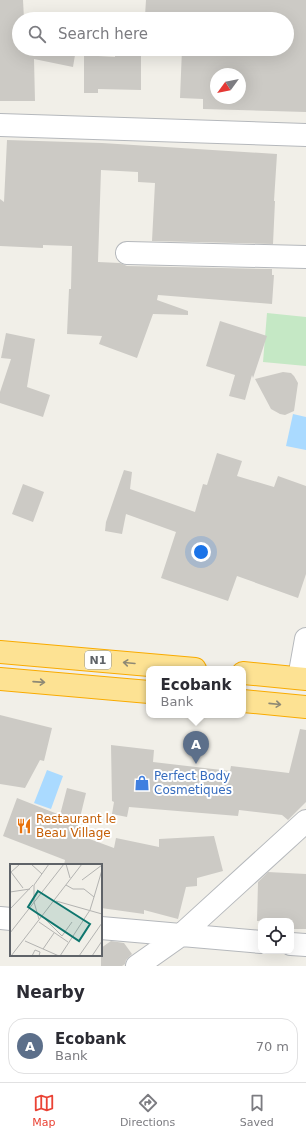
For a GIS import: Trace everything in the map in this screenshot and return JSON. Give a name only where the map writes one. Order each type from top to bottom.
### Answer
[{"type":"highway","name":"N1","points":[[0,652],[161,666]]},
{"type":"highway","points":[[246,673],[302,679]]},
{"type":"highway","name":"N1","points":[[0,679],[146,692]]},
{"type":"highway","points":[[246,701],[306,708]]},
{"type":"street","points":[[0,125],[306,135]]},
{"type":"street","points":[[127,253],[306,257]]},
{"type":"street","points":[[302,679],[306,640]]},
{"type":"street","points":[[137,966],[181,935],[306,821]]},
{"type":"street","points":[[0,918],[10,919]]},
{"type":"street","points":[[102,928],[258,942]]},
{"type":"street","points":[[294,944],[306,945]]},
{"type":"green space","points":[[267,313],[306,317],[306,366],[263,362]]},
{"type":"water","points":[[293,414],[306,417],[306,450],[286,446]]},
{"type":"water","points":[[47,770],[63,776],[51,809],[34,803]]},
{"type":"building","points":[[0,0],[23,0],[24,12],[12,12],[12,56],[75,56],[73,67],[34,59],[35,101],[0,101]]},
{"type":"building","points":[[146,0],[306,0],[306,112],[203,109],[203,99],[180,98],[182,56],[294,56],[294,12],[145,12]]},
{"type":"building","points":[[84,56],[141,56],[141,90],[98,89],[98,93],[84,93]]},
{"type":"building","points":[[7,140],[102,143],[277,154],[273,244],[152,241],[155,183],[138,182],[138,172],[101,170],[98,262],[120,263],[127,266],[272,269],[272,275],[274,275],[272,304],[158,295],[157,300],[188,311],[188,315],[153,314],[137,358],[99,344],[102,336],[67,334],[69,289],[71,289],[72,246],[43,245],[43,248],[0,246],[0,199],[4,202]]},
{"type":"building","points":[[220,321],[267,336],[253,378],[252,375],[245,400],[229,396],[235,375],[206,366]]},
{"type":"building","points":[[6,333],[35,339],[27,387],[50,395],[43,417],[0,403],[0,392],[11,359],[1,358]]},
{"type":"building","points":[[283,372],[291,373],[298,383],[294,411],[285,415],[271,409],[255,379]]},
{"type":"building","points":[[217,453],[242,461],[237,476],[274,487],[278,476],[306,486],[306,574],[298,598],[237,576],[228,601],[161,578],[176,532],[126,514],[122,534],[105,531],[106,522],[124,470],[132,472],[130,489],[195,512],[203,484],[207,485]]},
{"type":"building","points":[[23,484],[44,492],[33,522],[12,514]]},
{"type":"building","points":[[0,715],[52,728],[44,761],[40,760],[25,788],[0,784]]},
{"type":"building","points":[[300,729],[306,730],[306,802],[288,820],[282,815],[239,810],[238,816],[129,807],[127,817],[112,814],[114,802],[112,801],[111,745],[154,750],[153,762],[230,771],[231,766],[289,773]]},
{"type":"building","points":[[67,788],[86,793],[76,834],[114,848],[116,838],[159,847],[159,839],[214,836],[223,871],[197,878],[197,886],[186,887],[178,919],[144,910],[144,914],[102,908],[102,864],[64,864],[65,860],[3,836],[17,798],[60,815]]},
{"type":"building","points":[[268,872],[306,874],[306,929],[294,929],[294,918],[258,918],[257,921],[258,882]]},
{"type":"building","points":[[111,941],[124,943],[132,954],[122,966],[101,966],[102,947]]},
{"type":"place","name":"Ecobank","points":[[196,764]]},
{"type":"place","name":"Perfect Body Cosmetiques","points":[[142,783]]},
{"type":"place","name":"Restaurant le Beau Village","points":[[24,826]]}]
